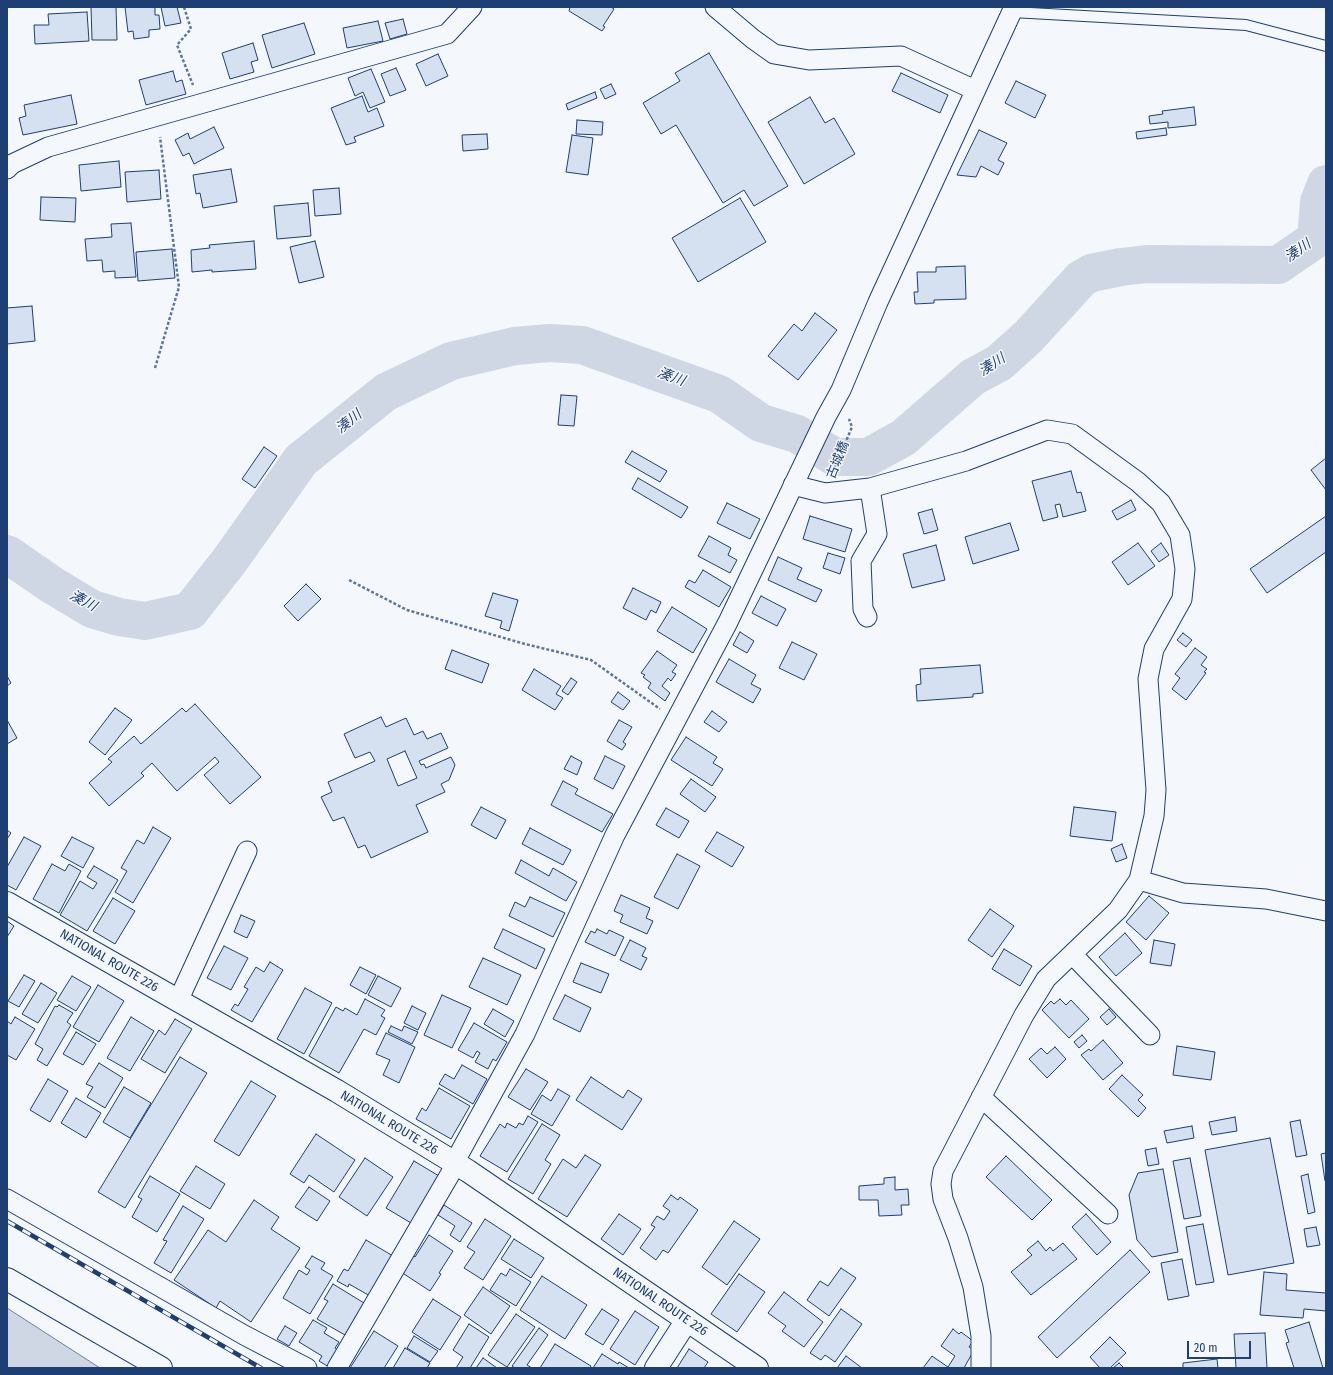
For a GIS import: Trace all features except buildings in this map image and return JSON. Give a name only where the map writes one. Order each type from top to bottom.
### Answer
[{"type":"main road","name":"NATIONAL ROUTE 226","points":[[7,903],[336,1091],[455,1163],[757,1368]]},
{"type":"main road","points":[[7,1279],[161,1368]]},
{"type":"main road","points":[[656,1368],[687,1320]]},
{"type":"street","points":[[7,169],[12,164],[48,147],[447,34],[472,7]]},
{"type":"street","points":[[715,7],[774,54],[809,60],[901,56],[975,90]]},
{"type":"street","points":[[337,1368],[455,1163],[525,1034],[615,835],[674,720],[728,622],[796,478],[841,390],[878,302],[1013,9]]},
{"type":"street","points":[[796,478],[825,493],[870,488],[966,461],[1047,430],[1072,434],[1138,482],[1161,503],[1180,535],[1185,569],[1182,599],[1154,649],[1148,679],[1156,790],[1154,816],[1139,880],[1118,910],[1046,979],[1024,1015],[942,1172],[941,1184],[943,1199],[958,1238],[973,1287],[981,1336],[981,1368]]},
{"type":"street","points":[[867,617],[863,609],[862,561],[877,534],[870,488]]},
{"type":"street","points":[[178,1000],[247,851]]},
{"type":"street","points":[[1139,880],[1182,893],[1266,899],[1326,911]]},
{"type":"street","points":[[1072,954],[1150,1035]]},
{"type":"street","points":[[981,1097],[1108,1214]]},
{"type":"street","points":[[7,1199],[244,1335],[307,1368]]},
{"type":"lane","points":[[1013,9],[1246,25],[1326,46]]},
{"type":"path","points":[[184,7],[191,28],[177,45],[200,104]]},
{"type":"path","points":[[155,368],[178,287],[157,117]]},
{"type":"path","name":"古城橋","points":[[825,493],[852,427]]},
{"type":"path","points":[[349,580],[407,610],[525,644],[591,660],[674,720]]},
{"type":"shaded area","points":[[7,1308],[100,1368],[7,1368]]},
{"type":"waterway","name":"湊川","points":[[7,554],[52,585],[92,609],[119,617],[145,621],[190,611],[230,560],[301,460],[386,392],[451,361],[515,346],[550,343],[582,345],[719,394],[761,423],[797,434],[835,457],[868,457],[903,438],[973,377],[999,363],[1028,337],[1081,279],[1091,273],[1147,264],[1278,265],[1316,239],[1319,202],[1326,184]]},
{"type":"railway","points":[[7,1221],[261,1368]]}]
